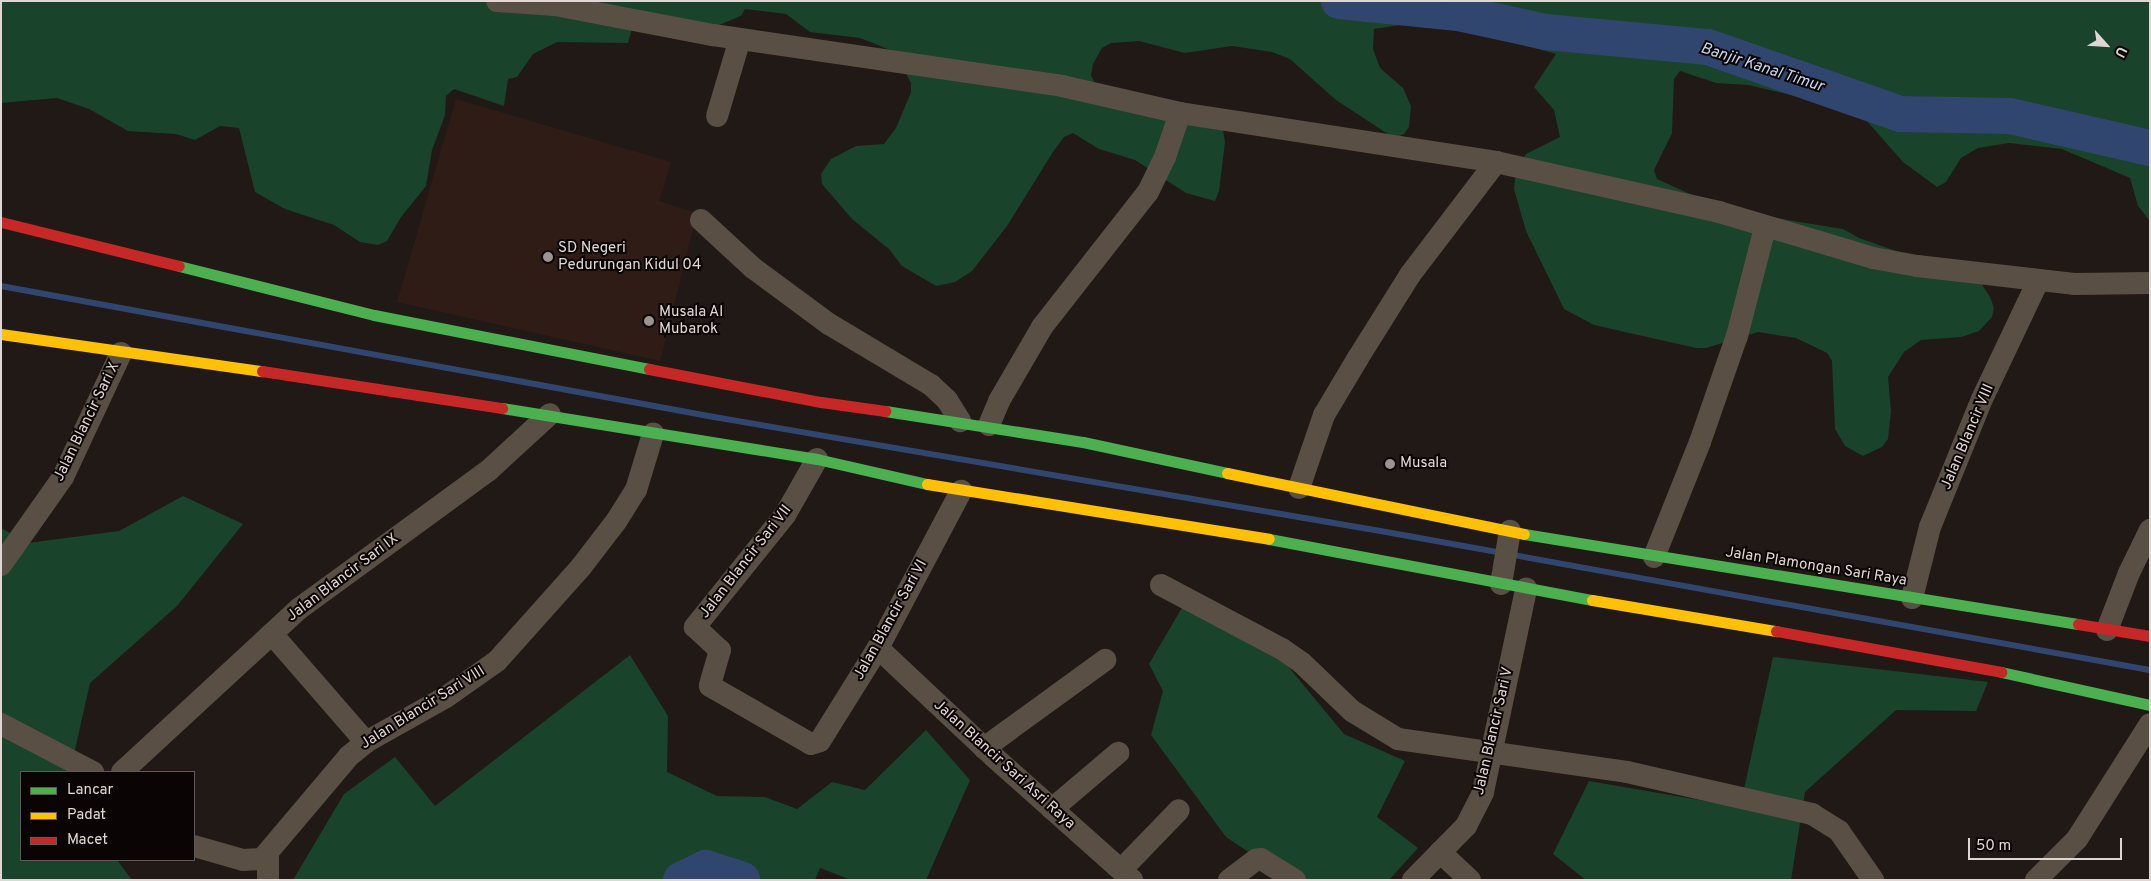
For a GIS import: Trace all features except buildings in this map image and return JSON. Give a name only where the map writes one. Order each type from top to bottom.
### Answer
[{"type":"street","points":[[497,1],[555,6],[740,39],[1062,86],[1180,114],[1496,162],[1719,212],[1765,228],[1882,260],[2038,281],[2089,284],[2150,283]]},
{"type":"street","points":[[717,116],[740,39]]},
{"type":"street","points":[[989,425],[999,401],[1042,327],[1148,192],[1165,157],[1180,114]]},
{"type":"street","points":[[1299,488],[1324,415],[1358,358],[1410,275],[1496,162]]},
{"type":"street","points":[[701,220],[753,268],[829,324],[931,385],[947,400],[960,421]]},
{"type":"street","name":"Jalan Plamongan Sari Raya","points":[[1,222],[374,315],[821,402],[989,425],[1478,526],[1509,537],[1654,557],[2150,636]]},
{"type":"street","points":[[1654,557],[1700,442],[1737,336],[1765,228]]},
{"type":"street","name":"Jalan Blancir VIII","points":[[1912,598],[1930,528],[1982,400],[2038,281]]},
{"type":"street","points":[[1,334],[121,353],[221,364],[550,414],[653,434],[817,459],[961,491],[1502,574],[1526,589],[1962,663],[2150,705]]},
{"type":"street","name":"Jalan Blancir Sari X","points":[[1,565],[63,477],[121,353]]},
{"type":"street","name":"Jalan Blancir Sari IX","points":[[123,771],[300,608],[488,471],[550,414]]},
{"type":"street","name":"Jalan Blancir Sari VIII","points":[[268,855],[327,780],[366,742],[446,697],[497,661],[581,567],[617,520],[636,490],[653,434]]},
{"type":"street","name":"Jalan Blancir Sari VII","points":[[814,744],[710,687],[709,681],[720,650],[695,627],[785,515],[817,459]]},
{"type":"street","name":"Jalan Blancir Sari VI","points":[[814,744],[820,741],[878,648],[961,491]]},
{"type":"street","points":[[2107,630],[2129,573],[2150,530]]},
{"type":"street","points":[[1502,574],[1509,537]]},
{"type":"street","points":[[1161,585],[1282,649],[1302,663],[1352,711],[1398,739],[1491,750],[1627,772],[1812,814],[1839,832],[1873,880]]},
{"type":"street","name":"Jalan Blancir Sari V","points":[[1413,880],[1466,826],[1482,792],[1526,589]]},
{"type":"street","points":[[272,634],[366,742]]},
{"type":"street","name":"Jalan Blancir Sari Asri Raya","points":[[878,648],[984,748],[1127,875]]},
{"type":"street","points":[[984,748],[1105,660]]},
{"type":"street","points":[[1,724],[91,771]]},
{"type":"street","points":[[2036,880],[2077,839],[2150,724]]},
{"type":"street","points":[[1052,809],[1118,753]]},
{"type":"street","points":[[1127,875],[1179,810]]},
{"type":"street","points":[[195,846],[251,862],[268,855],[268,880]]},
{"type":"street","points":[[1440,852],[1470,880]]},
{"type":"street","points":[[1229,880],[1256,860],[1261,859],[1295,880]]},
{"type":"shaded area","name":"SD Negeri Pedurungan Kidul 04","points":[[456,99],[671,162],[659,201],[697,213],[660,361],[397,302]]},
{"type":"green space","points":[[1,1],[2150,1],[2150,221],[2138,206],[2130,178],[2062,149],[2009,143],[1978,148],[1961,158],[1946,182],[1937,187],[1903,162],[1858,111],[1748,85],[1716,83],[1680,71],[1674,79],[1672,133],[1654,170],[1657,179],[1725,210],[1843,229],[1859,238],[1979,280],[1990,297],[1994,308],[1992,317],[1979,331],[1961,337],[1921,340],[1904,352],[1888,377],[1891,411],[1888,439],[1882,447],[1863,456],[1845,446],[1835,429],[1832,361],[1827,353],[1796,338],[1758,332],[1706,348],[1696,348],[1594,325],[1564,309],[1526,231],[1514,189],[1516,169],[1526,154],[1560,137],[1554,110],[1534,87],[1556,54],[1456,27],[1420,22],[1374,29],[1373,49],[1380,68],[1403,88],[1411,106],[1409,127],[1404,134],[1394,138],[1336,100],[1290,59],[1272,52],[1232,46],[1185,53],[1139,41],[1111,43],[1102,48],[1093,64],[1091,75],[1095,84],[1222,124],[1225,142],[1219,191],[1215,201],[1186,193],[1135,160],[1099,149],[1073,133],[1064,137],[1053,152],[1007,226],[972,271],[955,282],[936,286],[902,266],[889,249],[852,219],[822,184],[821,174],[831,159],[856,146],[884,144],[896,128],[911,92],[911,83],[895,52],[860,38],[810,32],[786,14],[745,9],[741,16],[714,27],[635,17],[628,43],[557,42],[533,54],[517,77],[508,79],[504,106],[454,89],[446,96],[445,115],[432,150],[426,186],[401,217],[387,241],[378,245],[360,242],[334,225],[285,209],[255,192],[239,128],[220,126],[195,140],[176,134],[128,131],[89,109],[57,98],[1,103]]},
{"type":"green space","points":[[183,496],[243,524],[177,606],[90,683],[70,771],[20,771],[20,861],[118,861],[132,880],[1,880],[1,528],[28,543],[119,531]]},
{"type":"green space","points":[[1183,606],[1286,664],[1344,734],[1405,761],[1377,817],[1418,848],[1389,880],[1311,880],[1283,875],[1226,837],[1151,735],[1163,691],[1149,664]]},
{"type":"green space","points":[[630,655],[668,716],[667,772],[717,796],[765,797],[797,809],[832,782],[865,790],[926,730],[970,780],[926,880],[851,880],[820,868],[815,880],[293,880],[344,794],[395,757],[435,806]]},
{"type":"green space","points":[[1773,657],[1988,682],[1976,711],[1896,710],[1805,792],[1791,880],[1586,880],[1553,854],[1589,781],[1740,807]]},
{"type":"waterway","name":"Banjir Kanal Timur","points":[[1339,1],[1458,13],[1546,32],[1708,47],[1900,114],[2010,116],[2150,148]]},
{"type":"waterway","points":[[1,286],[714,417],[1386,532],[2150,670]]},
{"type":"waterway","points":[[681,880],[706,868],[742,880]]},
{"type":"traffic: fast","points":[[179,266],[374,315],[649,369]]},
{"type":"traffic: fast","points":[[502,408],[817,459],[927,484]]},
{"type":"traffic: fast","points":[[885,411],[1083,442],[1227,473]]},
{"type":"traffic: fast","points":[[1524,534],[2078,624]]},
{"type":"traffic: fast","points":[[1269,539],[1592,600]]},
{"type":"traffic: fast","points":[[2001,672],[2150,705]]},
{"type":"traffic: slow","points":[[1,334],[262,371]]},
{"type":"traffic: slow","points":[[1227,473],[1524,534]]},
{"type":"traffic: slow","points":[[927,484],[1269,539]]},
{"type":"traffic: slow","points":[[1592,600],[1776,631]]},
{"type":"traffic: jam","points":[[1,222],[179,266]]},
{"type":"traffic: jam","points":[[649,369],[821,402],[885,411]]},
{"type":"traffic: jam","points":[[262,371],[502,408]]},
{"type":"traffic: jam","points":[[2078,624],[2150,636]]},
{"type":"traffic: jam","points":[[1776,631],[2001,672]]},
{"type":"place","name":"SD Negeri Pedurungan Kidul 04","points":[[548,257]]},
{"type":"place","name":"Musala Al Mubarok","points":[[649,321]]},
{"type":"place","name":"Musala","points":[[1390,464]]}]
